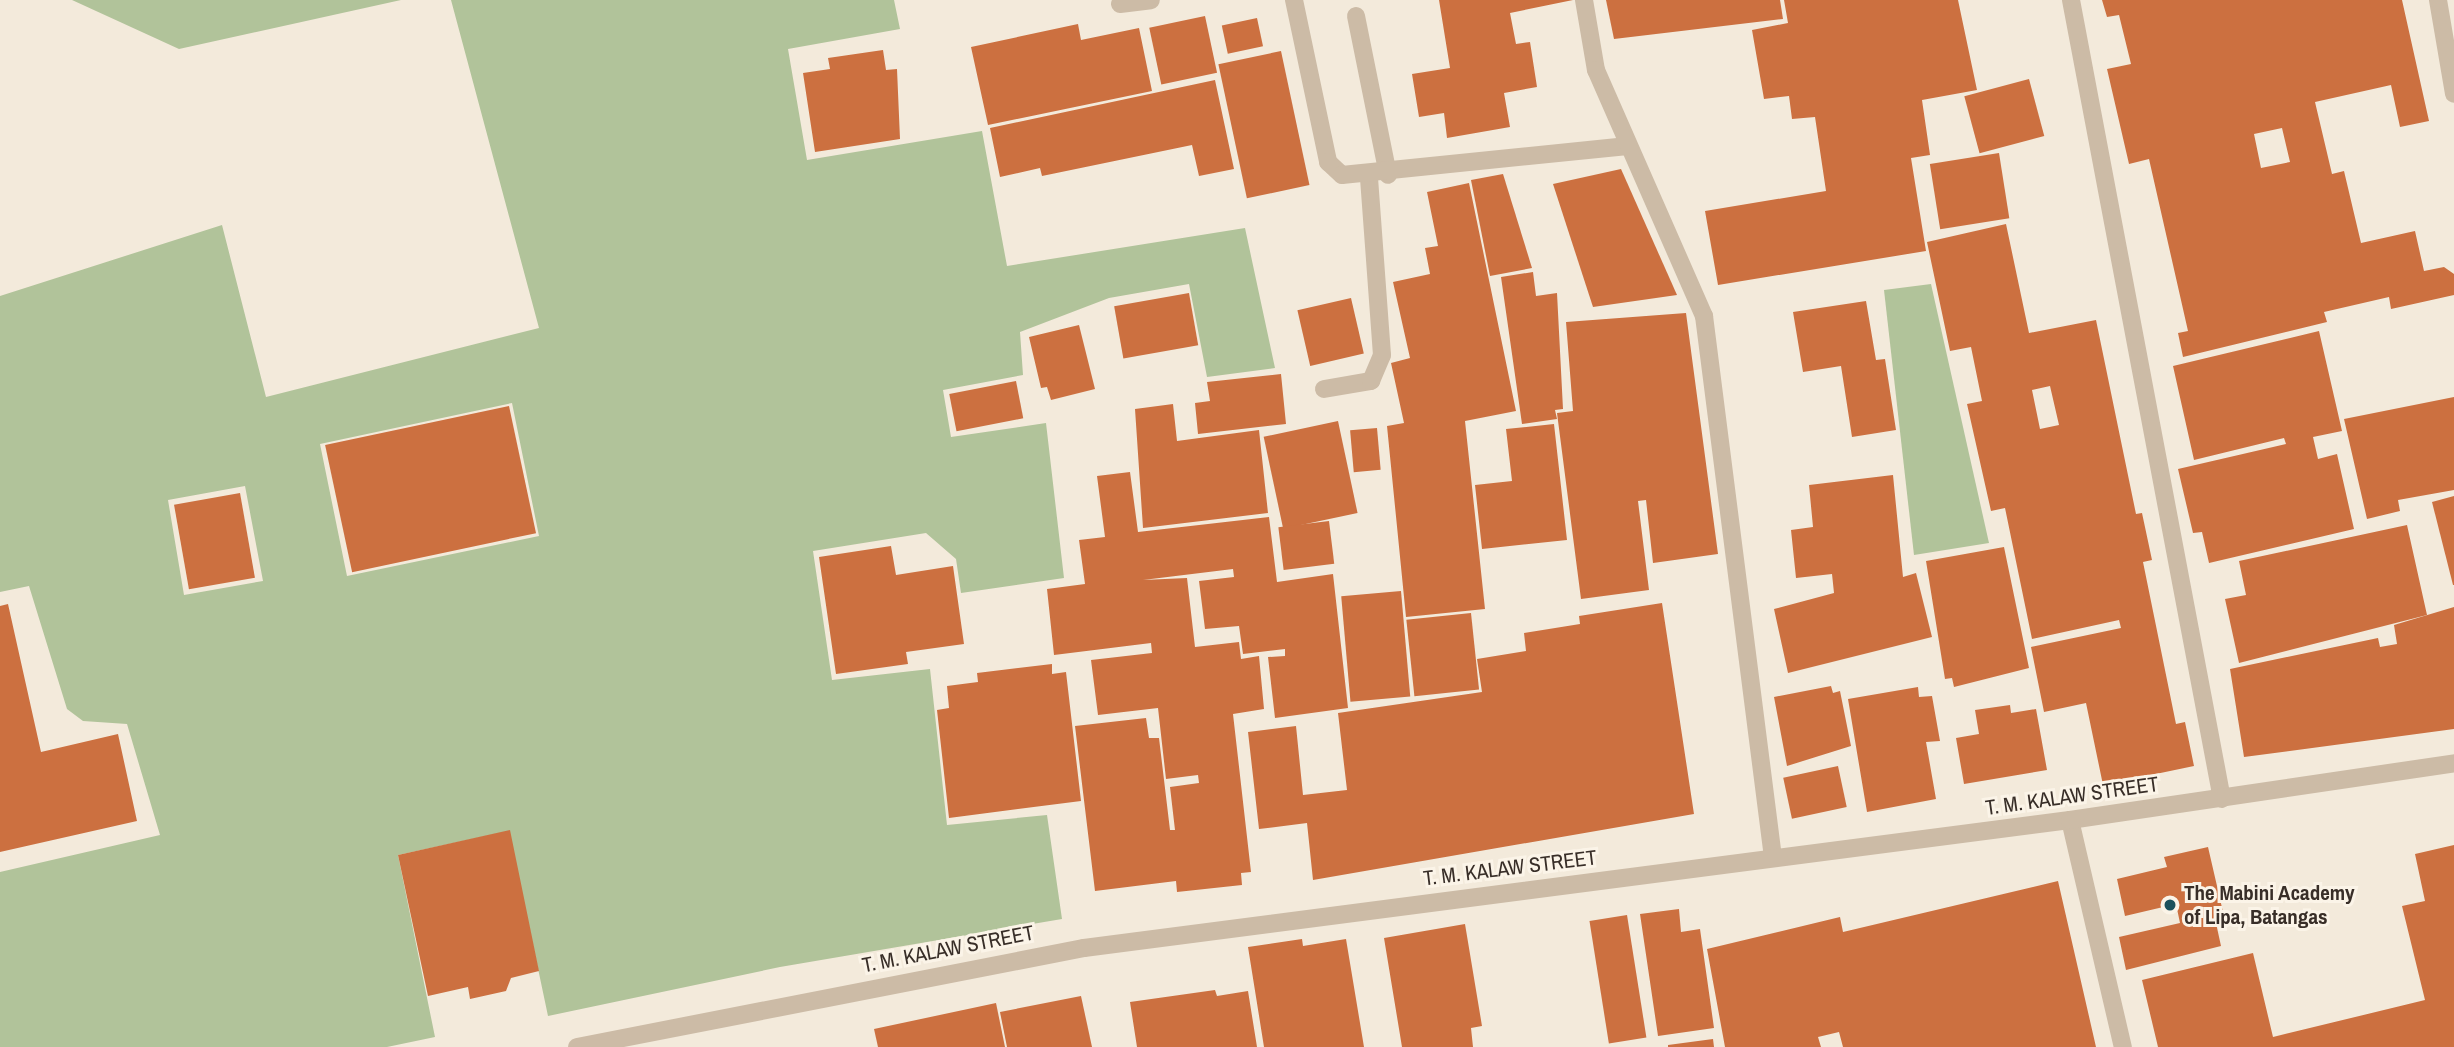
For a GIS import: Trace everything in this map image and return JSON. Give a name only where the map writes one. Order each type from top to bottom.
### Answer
[{"type":"street","points":[[1120,4],[1151,0]]},
{"type":"street","points":[[1294,0],[1328,162],[1342,175],[1388,175],[1628,146]]},
{"type":"street","points":[[1584,0],[1588,43],[1628,146],[1704,316],[1773,858]]},
{"type":"street","points":[[2071,0],[2222,799]]},
{"type":"street","points":[[2438,0],[2454,94]]},
{"type":"street","points":[[1356,16],[1388,175]]},
{"type":"street","points":[[1324,389],[1371,381],[1381,355],[1368,177]]},
{"type":"street","name":"T. M. KALAW STREET","points":[[577,1047],[1084,948],[2070,820],[2454,764]]},
{"type":"street","points":[[2070,820],[2123,1047]]},
{"type":"green space","points":[[72,0],[401,0],[179,49]]},
{"type":"green space","points":[[451,0],[894,0],[900,29],[788,49],[807,160],[982,131],[1007,266],[1245,228],[1275,368],[1207,377],[1189,284],[1109,298],[1020,332],[1023,375],[943,390],[951,437],[1046,423],[1064,578],[961,593],[956,559],[926,533],[813,551],[832,680],[930,669],[947,825],[1047,815],[1062,919],[780,967],[548,1016],[509,831],[398,855],[435,1037],[387,1047],[0,1047],[0,872],[160,835],[127,724],[83,721],[67,709],[29,586],[0,592],[0,296],[222,225],[266,397],[539,328]],"holes":[[[512,403],[539,536],[347,576],[320,444]],[[245,486],[263,581],[184,595],[168,500]]]},
{"type":"green space","points":[[1931,284],[1989,543],[1914,555],[1884,290]]},
{"type":"building","points":[[1439,0],[1573,0],[1510,13],[1516,44],[1530,42],[1537,87],[1504,93],[1510,127],[1447,138],[1444,113],[1419,117],[1412,74],[1450,68]]},
{"type":"building","points":[[1606,0],[1780,0],[1783,19],[1614,39]]},
{"type":"building","points":[[1784,0],[1958,0],[1977,90],[1922,100],[1930,155],[1911,158],[1926,251],[1718,285],[1705,211],[1826,191],[1815,117],[1792,119],[1789,96],[1764,99],[1752,30],[1788,23]]},
{"type":"building","points":[[2102,0],[2402,0],[2429,121],[2400,127],[2391,85],[2315,102],[2332,174],[2344,171],[2361,243],[2415,231],[2424,271],[2444,267],[2454,274],[2454,295],[2391,309],[2389,297],[2324,312],[2327,322],[2183,357],[2178,333],[2188,331],[2149,159],[2129,164],[2107,69],[2131,64],[2119,15],[2107,17]],"holes":[[[2282,128],[2290,162],[2261,168],[2254,134]]]},
{"type":"building","points":[[1205,16],[1217,73],[1161,85],[1149,28]]},
{"type":"building","points":[[1257,18],[1263,46],[1228,54],[1222,25]]},
{"type":"building","points":[[1078,24],[1081,40],[1139,28],[1152,91],[988,125],[971,47]]},
{"type":"building","points":[[883,50],[886,70],[897,69],[900,139],[815,152],[803,73],[830,69],[828,58]]},
{"type":"building","points":[[1281,51],[1309,185],[1247,198],[1218,64]]},
{"type":"building","points":[[2029,79],[2044,136],[1980,153],[1964,96]]},
{"type":"building","points":[[1215,80],[1234,169],[1199,176],[1192,145],[1042,176],[1040,168],[1000,177],[990,128]]},
{"type":"building","points":[[1999,153],[2009,218],[1940,229],[1930,164]]},
{"type":"building","points":[[1621,169],[1677,295],[1593,307],[1553,184]]},
{"type":"building","points":[[1503,174],[1532,268],[1490,276],[1471,180]]},
{"type":"building","points":[[1469,183],[1516,411],[1465,421],[1485,609],[1406,617],[1387,426],[1404,423],[1391,363],[1410,358],[1393,282],[1430,274],[1425,248],[1438,246],[1427,192]]},
{"type":"building","points":[[2006,224],[2029,333],[2096,320],[2136,514],[2142,513],[2152,560],[2143,562],[2176,724],[2185,722],[2194,766],[2103,785],[2086,703],[2044,712],[2031,647],[2121,628],[2119,620],[2032,639],[2005,508],[1991,511],[1967,404],[1982,401],[1971,347],[1950,351],[1927,242]],"holes":[[[2050,386],[2059,425],[2040,429],[2032,390]]]},
{"type":"building","points":[[1533,272],[1536,296],[1557,293],[1563,409],[1555,410],[1557,419],[1522,424],[1501,277]]},
{"type":"building","points":[[1189,293],[1198,345],[1123,358],[1114,306]]},
{"type":"building","points":[[1351,298],[1364,354],[1310,366],[1297,310]]},
{"type":"building","points":[[1866,301],[1876,360],[1885,359],[1896,430],[1852,437],[1841,366],[1803,372],[1793,312]]},
{"type":"building","points":[[1686,313],[1718,554],[1653,563],[1646,500],[1638,501],[1649,590],[1581,599],[1557,413],[1573,411],[1566,322]]},
{"type":"building","points":[[1079,325],[1095,389],[1051,400],[1047,387],[1041,388],[1029,337]]},
{"type":"building","points":[[2319,331],[2342,431],[2313,437],[2318,459],[2337,454],[2354,529],[2209,563],[2202,532],[2193,533],[2178,469],[2286,444],[2284,438],[2194,460],[2173,366]]},
{"type":"building","points":[[1281,374],[1286,424],[1198,434],[1195,403],[1210,401],[1207,382]]},
{"type":"building","points":[[1016,381],[1023,418],[957,431],[949,394]]},
{"type":"building","points":[[2454,397],[2454,490],[2398,500],[2400,511],[2367,519],[2344,419]]},
{"type":"building","points":[[1173,404],[1177,441],[1259,430],[1268,513],[1143,528],[1135,409]]},
{"type":"building","points":[[509,406],[536,533],[352,572],[325,445]]},
{"type":"building","points":[[1338,421],[1358,513],[1283,529],[1264,437]]},
{"type":"building","points":[[1554,424],[1567,540],[1482,549],[1475,485],[1512,481],[1506,429]]},
{"type":"building","points":[[1377,428],[1381,470],[1354,472],[1350,430]]},
{"type":"building","points":[[1130,472],[1138,532],[1269,517],[1277,582],[1333,574],[1348,708],[1275,718],[1268,657],[1285,656],[1285,649],[1243,654],[1239,626],[1205,629],[1199,581],[1234,577],[1233,569],[1143,580],[1187,578],[1195,647],[1239,642],[1241,659],[1259,656],[1264,709],[1233,714],[1251,872],[1241,873],[1242,885],[1177,892],[1176,881],[1095,891],[1075,726],[1146,718],[1149,738],[1159,738],[1170,830],[1175,830],[1170,787],[1199,783],[1198,775],[1166,779],[1158,708],[1098,715],[1091,660],[1152,653],[1151,643],[1054,655],[1047,589],[1085,584],[1079,540],[1105,537],[1097,476]]},
{"type":"building","points":[[1893,475],[1903,577],[1916,573],[1932,637],[1788,673],[1774,609],[1834,593],[1832,574],[1796,578],[1791,530],[1813,527],[1809,485]]},
{"type":"building","points":[[240,493],[255,578],[189,589],[174,505]]},
{"type":"building","points":[[2454,496],[2454,585],[2453,585],[2432,502]]},
{"type":"building","points":[[1329,521],[1334,564],[1284,570],[1278,527]]},
{"type":"building","points":[[2407,525],[2427,615],[2239,663],[2225,599],[2246,595],[2239,561]]},
{"type":"building","points":[[891,546],[896,575],[953,566],[964,644],[906,652],[908,664],[836,674],[819,557]]},
{"type":"building","points":[[2004,547],[2029,668],[1954,687],[1952,678],[1945,679],[1926,561]]},
{"type":"building","points":[[1401,591],[1410,697],[1350,702],[1341,596]]},
{"type":"building","points":[[1662,603],[1694,814],[1313,880],[1307,823],[1259,829],[1248,732],[1296,726],[1303,795],[1347,790],[1338,713],[1482,692],[1477,659],[1526,651],[1524,633],[1580,624],[1579,616]]},
{"type":"building","points":[[8,604],[41,752],[118,734],[137,821],[0,852],[0,606]]},
{"type":"building","points":[[2454,607],[2454,729],[2244,757],[2230,669],[2378,638],[2380,647],[2397,644],[2394,625]]},
{"type":"building","points":[[1471,613],[1479,690],[1414,696],[1406,620]]},
{"type":"building","points":[[1052,664],[1052,674],[1066,672],[1081,801],[949,818],[937,710],[949,708],[947,686],[978,682],[977,673]]},
{"type":"building","points":[[1831,686],[1833,693],[1840,691],[1851,746],[1787,766],[1774,697]]},
{"type":"building","points":[[1918,687],[1919,697],[1932,696],[1940,741],[1926,742],[1936,799],[1867,812],[1848,699]]},
{"type":"building","points":[[2010,705],[2011,713],[2036,709],[2047,770],[1964,784],[1956,738],[1979,734],[1975,710]]},
{"type":"building","points":[[1838,766],[1847,807],[1792,819],[1783,778]]},
{"type":"building","points":[[510,830],[539,971],[511,978],[506,991],[470,999],[468,987],[428,996],[398,855]]},
{"type":"building","points":[[2454,845],[2454,1047],[2158,1047],[2142,980],[2253,953],[2273,1037],[2425,1000],[2402,906],[2425,901],[2415,854]]},
{"type":"building","points":[[2208,847],[2223,912],[2214,914],[2221,946],[2126,970],[2119,937],[2180,923],[2176,904],[2125,916],[2117,879],[2167,867],[2164,857]]},
{"type":"building","points":[[2058,881],[2096,1047],[1843,1047],[1839,1032],[1818,1037],[1821,1047],[1725,1047],[1707,949],[1840,917],[1843,932]]},
{"type":"building","points":[[1679,909],[1681,932],[1700,929],[1714,1028],[1658,1036],[1640,914]]},
{"type":"building","points":[[1627,915],[1646,1037],[1609,1043],[1589,921]]},
{"type":"building","points":[[1465,924],[1482,1026],[1471,1028],[1473,1047],[1402,1047],[1384,938]]},
{"type":"building","points":[[1302,939],[1303,946],[1346,939],[1364,1047],[1264,1047],[1248,947]]},
{"type":"building","points":[[1215,990],[1217,996],[1248,991],[1257,1047],[1137,1047],[1130,1002]]},
{"type":"building","points":[[1081,996],[1092,1047],[1007,1047],[1000,1012]]},
{"type":"building","points":[[996,1003],[1005,1047],[878,1047],[874,1029]]},
{"type":"building","points":[[1713,1039],[1714,1047],[1668,1047],[1668,1045]]},
{"type":"place","name":"The Mabini Academy of Lipa, Batangas","points":[[2170,905]]}]
